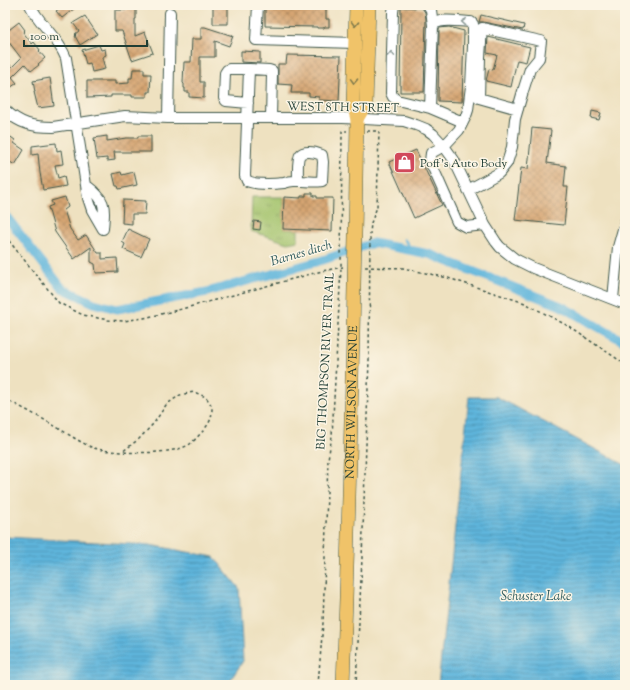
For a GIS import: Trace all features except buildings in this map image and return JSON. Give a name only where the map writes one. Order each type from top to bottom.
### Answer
[{"type":"main road","name":"NORTH WILSON AVENUE","points":[[344,685],[355,266],[357,119],[353,104],[356,5]]},
{"type":"main road","name":"NORTH WILSON AVENUE","points":[[357,119],[366,104],[369,5]]},
{"type":"street","points":[[30,5],[35,14],[54,37],[66,58],[86,185]]},
{"type":"street","points":[[258,5],[256,40],[355,43]]},
{"type":"street","points":[[394,5],[391,93],[393,97],[397,100],[430,108],[463,122]]},
{"type":"street","points":[[428,5],[431,10],[433,25],[430,108]]},
{"type":"street","points":[[168,118],[170,13]]},
{"type":"street","points":[[433,25],[435,22],[442,21],[470,22],[472,24],[473,46],[468,110],[459,130],[444,146],[431,154],[430,160],[457,222],[466,227],[485,225]]},
{"type":"street","points":[[468,190],[499,173],[507,163],[512,147],[515,119],[530,70],[539,58],[541,41],[482,28],[479,98],[518,109]]},
{"type":"street","points":[[248,103],[230,102],[226,101],[224,98],[225,73],[227,70],[249,69],[272,71],[271,118]]},
{"type":"street","points":[[249,69],[245,176],[247,181],[251,183],[285,183],[294,180],[298,181]]},
{"type":"street","name":"WEST 8TH STREET","points":[[5,110],[18,120],[38,127],[53,127],[125,116],[168,118],[343,118],[404,121],[426,129],[434,134],[444,146],[454,160],[485,225],[500,247],[515,259],[533,268],[625,304]]},
{"type":"street","points":[[613,299],[618,247],[625,222]]},
{"type":"path","points":[[356,685],[364,508],[370,234],[371,223],[377,207],[379,131],[375,125],[374,119]]},
{"type":"path","name":"BIG THOMPSON RIVER TRAIL","points":[[5,236],[59,303],[83,315],[108,320],[123,321],[144,318],[316,273],[341,268],[332,436],[328,459],[324,623],[318,685]]},
{"type":"path","points":[[341,236],[341,268]]},
{"type":"path","points":[[355,266],[403,268],[448,278],[524,303],[568,326],[625,364]]},
{"type":"path","points":[[5,399],[49,422],[91,447],[106,451],[122,452],[138,453],[174,450],[189,445],[202,432],[211,419],[212,406],[206,397],[194,392],[180,395],[166,405],[154,423],[139,440],[122,452]]},
{"type":"green space","points":[[252,197],[284,197],[284,229],[298,230],[298,241],[288,243],[251,231]]},
{"type":"water","name":"Schuster Lake","points":[[469,397],[497,397],[625,465],[625,685],[438,685]]},
{"type":"water","points":[[5,537],[150,545],[214,557],[239,588],[243,661],[227,685],[5,685]]},
{"type":"waterway","name":"Barnes ditch","points":[[5,215],[62,288],[94,303],[117,309],[207,292],[323,260],[373,243],[429,254],[561,306],[625,342]]},
{"type":"waterway","points":[[404,239],[412,250]]},
{"type":"place","name":"Poff's Auto Body","points":[[404,163]]}]
